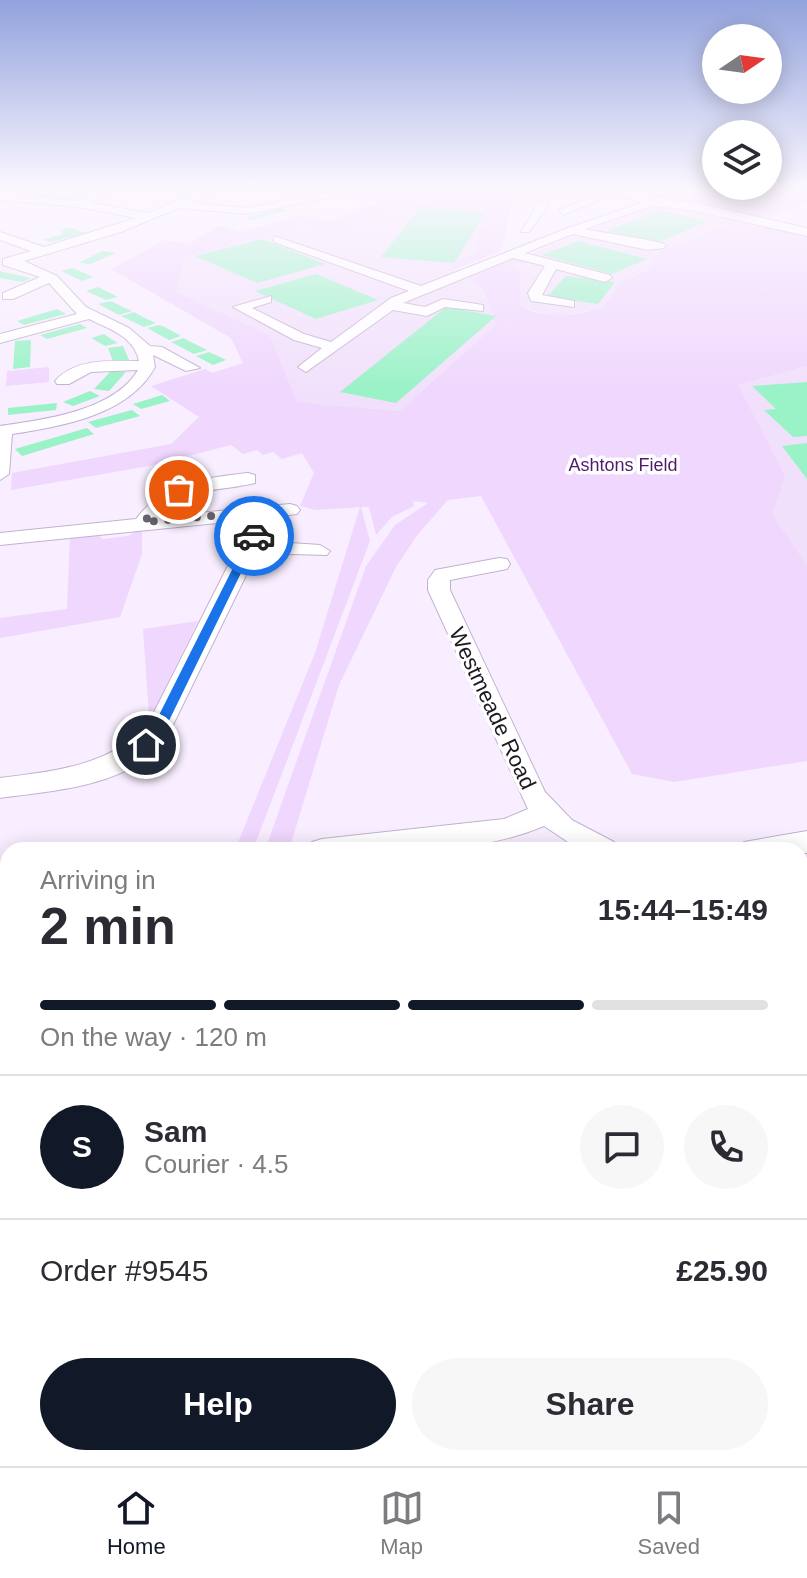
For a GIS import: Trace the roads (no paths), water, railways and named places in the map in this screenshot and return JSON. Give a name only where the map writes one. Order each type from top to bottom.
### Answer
[{"type":"street","points":[[6,262],[36,254]]},
{"type":"street","points":[[315,254],[420,290]]},
{"type":"street","points":[[324,258],[331,254]]},
{"type":"street","points":[[306,367],[390,305],[511,254]]},
{"type":"street","points":[[514,254],[605,278]]},
{"type":"street","points":[[0,474],[2,431],[52,422],[111,402],[140,381],[146,358],[136,340],[73,304],[49,278],[6,262]]},
{"type":"street","points":[[552,265],[535,293],[536,298],[569,304]]},
{"type":"street","points":[[342,278],[362,271]]},
{"type":"street","points":[[8,296],[49,278]]},
{"type":"street","points":[[266,299],[240,307],[299,337],[333,347]]},
{"type":"street","points":[[390,305],[427,312],[443,303],[478,308]]},
{"type":"street","points":[[0,339],[89,315]]},
{"type":"street","points":[[63,381],[74,372],[146,358],[157,350],[185,367]]},
{"type":"street","points":[[167,471],[186,487]]},
{"type":"street","points":[[144,522],[155,508],[186,487],[250,479]]},
{"type":"street","points":[[0,539],[144,522],[290,510]]},
{"type":"street","points":[[0,788],[96,772],[133,756],[146,745],[156,733],[250,546],[257,528],[256,512]]},
{"type":"street","points":[[250,546],[320,551]]},
{"type":"street","name":"Westmeade Road","points":[[487,563],[443,575],[439,580],[439,590],[524,781],[546,813],[586,842]]},
{"type":"street","points":[[429,842],[482,841],[546,813]]},
{"type":"park label","name":"Ashtons Field","points":[[623,465]]}]
